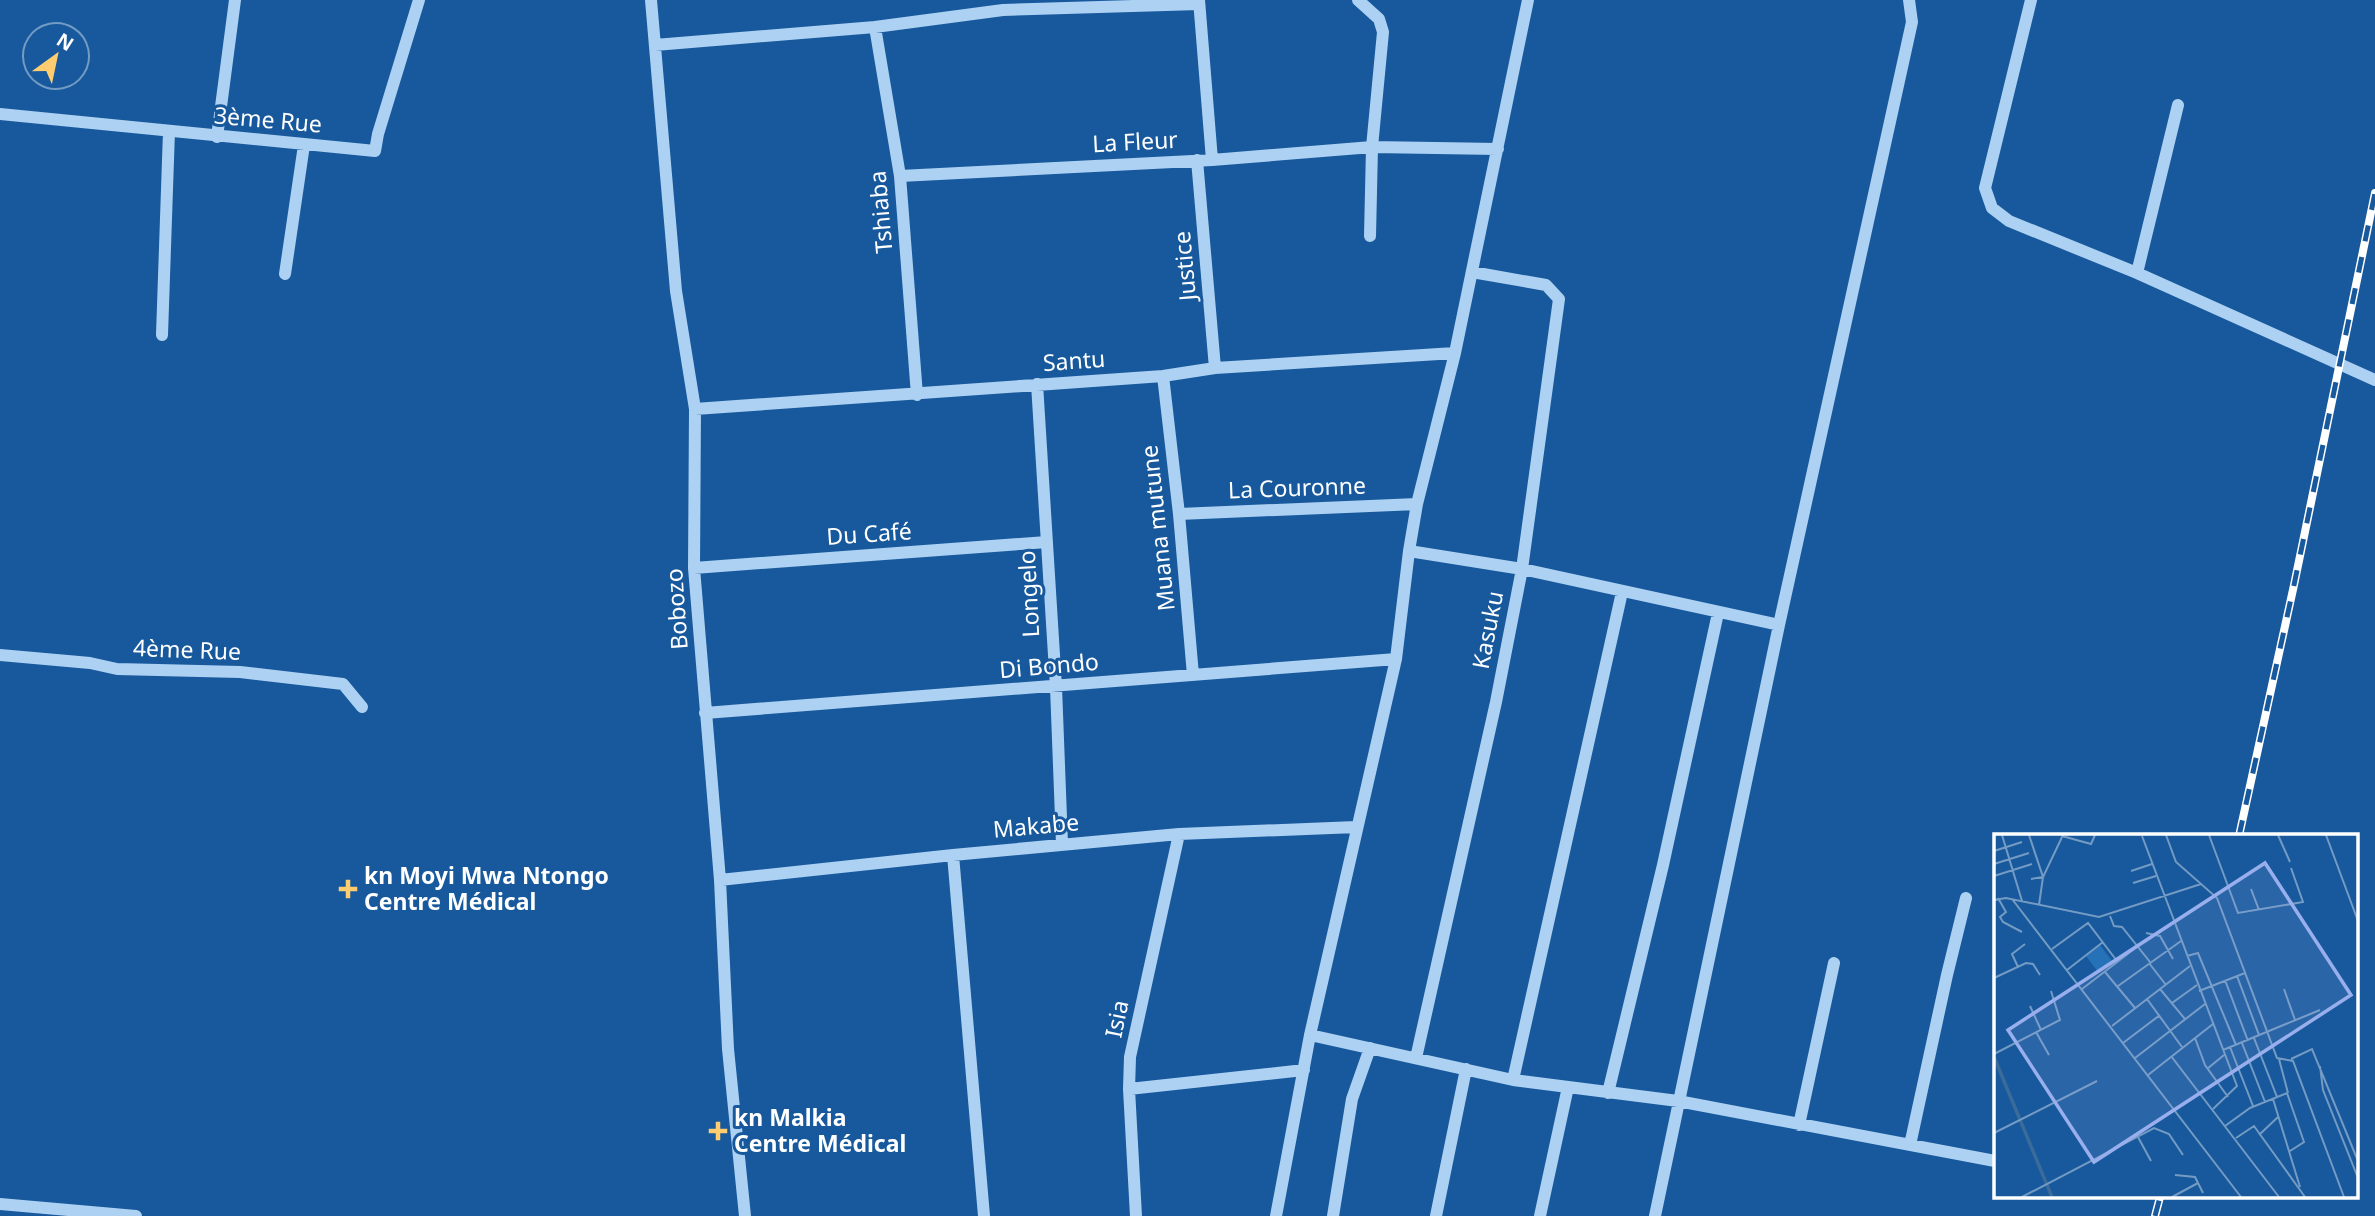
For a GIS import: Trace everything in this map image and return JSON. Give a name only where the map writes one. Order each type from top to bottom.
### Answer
[{"type":"street","points":[[218,137],[235,0]]},
{"type":"street","name":"3ème Rue","points":[[0,114],[375,151],[419,0]]},
{"type":"street","name":"Bobozo","points":[[651,0],[676,291],[695,409],[694,568],[720,880],[728,1049],[744,1216]]},
{"type":"street","points":[[1358,0],[1379,19],[1383,32],[1372,148],[1370,236]]},
{"type":"street","points":[[1276,1216],[1310,1035],[1396,659],[1417,504],[1455,353],[1528,0]]},
{"type":"street","points":[[1655,1216],[1779,625],[1912,22],[1909,0]]},
{"type":"street","points":[[2031,0],[1985,188],[1992,208],[2009,220],[2137,273],[2375,380]]},
{"type":"street","points":[[655,45],[875,27],[1003,5],[1199,2],[1212,160]]},
{"type":"street","name":"Tshiaba","points":[[875,27],[900,176],[917,395]]},
{"type":"street","points":[[2137,273],[2178,105]]},
{"type":"street","points":[[162,335],[169,131]]},
{"type":"street","points":[[285,274],[304,145]]},
{"type":"street","name":"La Fleur","points":[[900,176],[1212,160],[1372,148],[1498,149]]},
{"type":"street","name":"Justice","points":[[1197,159],[1215,368]]},
{"type":"street","name":"Kasuku","points":[[1416,1058],[1496,702],[1522,569],[1559,299],[1546,285],[1472,272]]},
{"type":"street","name":"Santu","points":[[695,409],[1163,376],[1215,368],[1455,353]]},
{"type":"street","name":"Muana mutune","points":[[1163,376],[1179,514],[1193,675]]},
{"type":"street","name":"Longelo","points":[[1037,384],[1056,687],[1062,844]]},
{"type":"street","name":"La Couronne","points":[[1179,514],[1417,504]]},
{"type":"street","name":"Du Café","points":[[694,568],[1047,542]]},
{"type":"street","points":[[1409,551],[1522,569],[1779,625]]},
{"type":"street","points":[[1513,1080],[1622,592]]},
{"type":"street","points":[[1608,1093],[1663,864],[1718,613]]},
{"type":"street","name":"4ème Rue","points":[[0,655],[90,663],[117,669],[240,673],[343,684],[362,707]]},
{"type":"street","name":"Di Bondo","points":[[705,713],[1396,659]]},
{"type":"street","name":"Makabe","points":[[720,880],[1179,834],[1356,827]]},
{"type":"street","name":"Isia","points":[[1136,1216],[1129,1089],[1130,1057],[1179,834]]},
{"type":"street","points":[[953,855],[984,1216]]},
{"type":"street","points":[[1910,1145],[1966,898]]},
{"type":"street","points":[[1799,1125],[1834,963]]},
{"type":"street","points":[[1310,1035],[1513,1080],[1678,1101],[1994,1161]]},
{"type":"street","points":[[1333,1216],[1352,1098],[1370,1048]]},
{"type":"street","points":[[1436,1216],[1466,1069]]},
{"type":"street","points":[[1129,1089],[1304,1070]]},
{"type":"street","points":[[1540,1216],[1568,1087]]},
{"type":"street","points":[[0,1204],[136,1216]]},
{"type":"railway","points":[[2239,834],[2375,193]]},
{"type":"railway","points":[[2155,1216],[2160,1198]]},
{"type":"place","name":"kn Moyi Mwa Ntongo Centre Médical","points":[[348,889]]},
{"type":"place","name":"kn Malkia Centre Médical","points":[[718,1131]]}]
